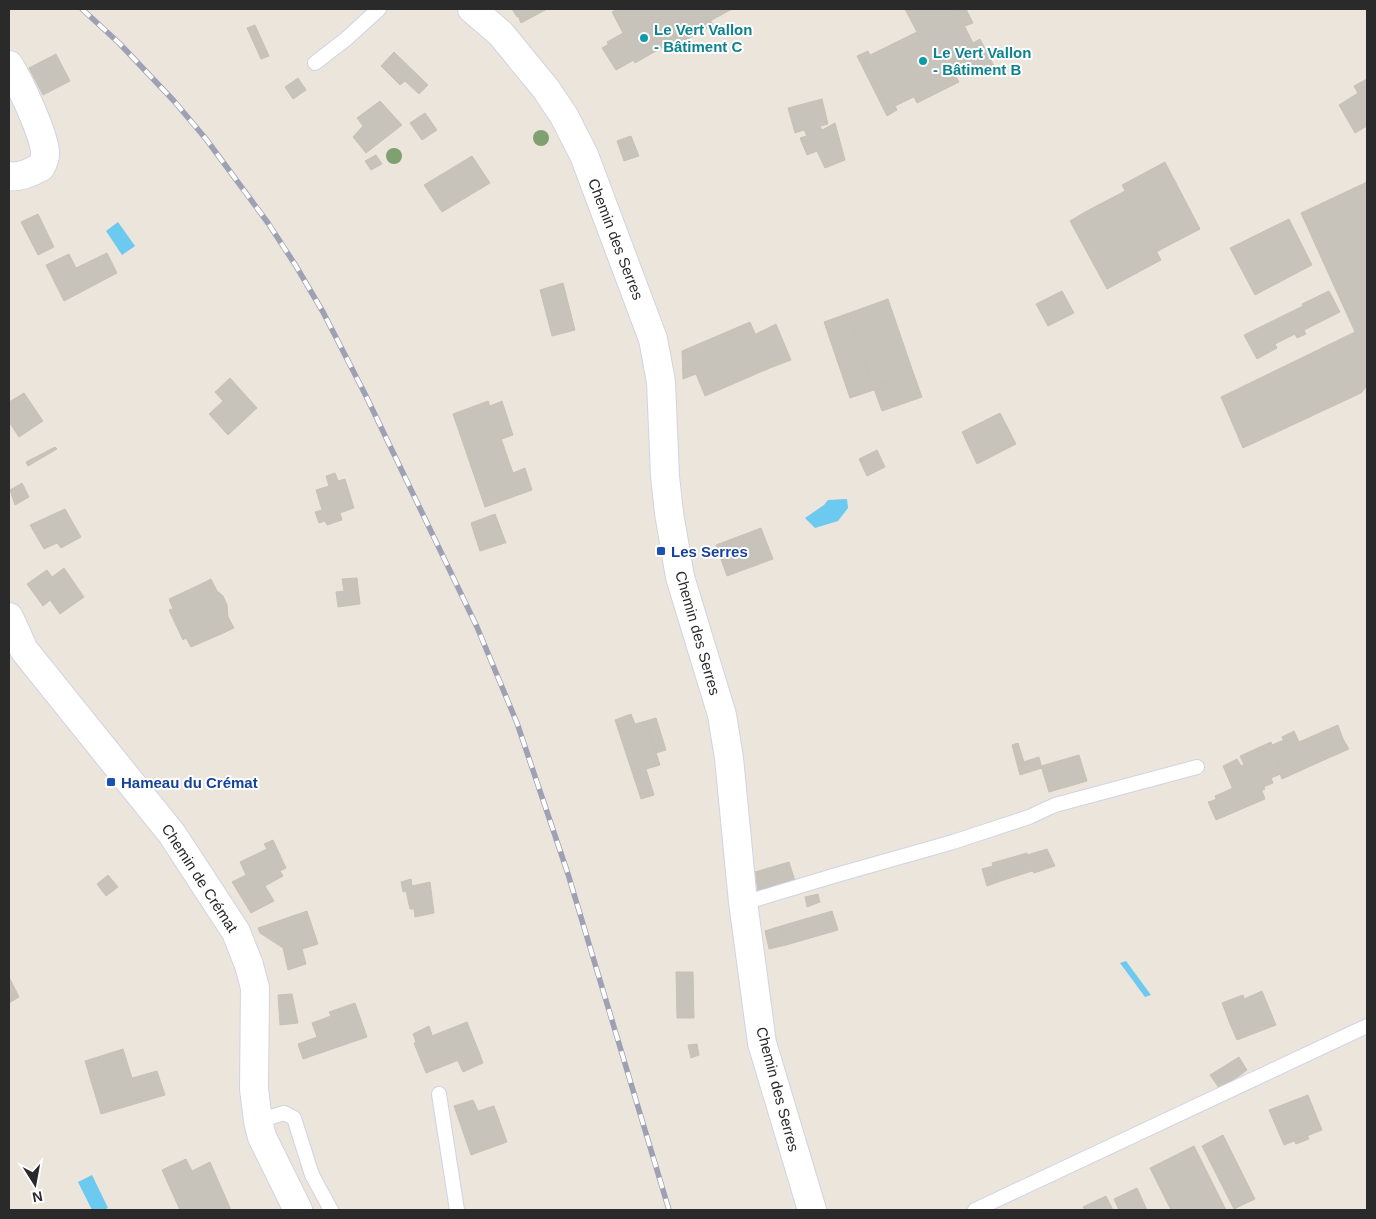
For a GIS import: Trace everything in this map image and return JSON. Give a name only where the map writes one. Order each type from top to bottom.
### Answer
[{"type":"street","name":"Chemin des Serres","points":[[472,9],[501,34],[546,89],[564,116],[584,156],[653,339],[661,382],[665,476],[680,577],[722,715],[729,758],[743,902],[762,1043],[812,1210]]},
{"type":"street","points":[[9,65],[15,74],[40,132],[46,153],[41,167],[32,172],[9,176]]},
{"type":"street","name":"Chemin de Crémat","points":[[9,617],[24,650],[172,834],[236,932],[249,965],[255,988],[254,1088],[258,1121],[262,1137],[298,1210]]},
{"type":"lane","points":[[315,63],[346,39],[379,9]]},
{"type":"lane","points":[[743,902],[953,842],[1029,817],[1055,805],[1197,767]]},
{"type":"lane","points":[[975,1210],[1367,1026]]},
{"type":"lane","points":[[439,1094],[457,1210]]},
{"type":"lane","points":[[258,1121],[284,1112],[294,1118],[312,1175],[331,1210]]},
{"type":"water","points":[[118,222],[135,246],[122,255],[106,231]]},
{"type":"water","points":[[847,499],[848,508],[838,521],[815,528],[805,518],[828,500]]},
{"type":"water","points":[[1126,961],[1151,995],[1145,997],[1120,963]]},
{"type":"water","points":[[92,1175],[108,1208],[104,1210],[92,1210],[78,1182]]},
{"type":"building","points":[[512,9],[547,9],[521,23]]},
{"type":"building","name":"Le Vert Vallon - Bâtiment C","points":[[617,9],[732,9],[710,21],[709,18],[696,25],[692,18],[675,27],[679,34],[666,41],[668,44],[635,63],[632,57],[620,64],[607,42],[623,33],[612,12]]},
{"type":"building","name":"Le Vert Vallon - Bâtiment B","points":[[905,9],[962,9],[957,11],[983,63],[889,109],[864,58],[917,32]]},
{"type":"building","points":[[966,9],[973,23],[965,26],[957,11]]},
{"type":"building","points":[[692,18],[696,25],[709,18],[713,25],[670,49],[666,41],[679,34],[675,27]]},
{"type":"building","points":[[255,25],[269,56],[261,59],[247,28]]},
{"type":"building","points":[[980,39],[994,66],[983,72],[979,65],[983,63],[973,43]]},
{"type":"building","points":[[609,44],[620,64],[632,57],[634,60],[616,70],[602,48]]},
{"type":"building","points":[[868,51],[870,55],[864,58],[889,109],[895,106],[897,110],[887,116],[857,56]]},
{"type":"building","points":[[394,52],[428,85],[419,94],[405,81],[400,85],[381,66]]},
{"type":"building","points":[[56,54],[70,81],[43,95],[29,68]]},
{"type":"building","points":[[956,76],[959,82],[917,103],[914,97]]},
{"type":"building","points":[[298,78],[306,90],[293,99],[285,87]]},
{"type":"building","points":[[1367,79],[1367,126],[1355,133],[1339,105],[1358,93],[1354,86]]},
{"type":"building","points":[[822,99],[828,124],[820,126],[822,130],[835,123],[845,160],[825,168],[817,151],[807,155],[800,138],[807,136],[804,130],[795,133],[788,108]]},
{"type":"building","points":[[380,101],[402,125],[366,153],[353,137],[363,126],[357,118]]},
{"type":"building","points":[[425,113],[437,130],[422,140],[410,123]]},
{"type":"building","points":[[631,136],[639,156],[624,161],[617,141]]},
{"type":"building","points":[[376,155],[382,164],[371,170],[365,161]]},
{"type":"building","points":[[472,156],[490,183],[442,212],[424,185]]},
{"type":"building","points":[[1165,162],[1200,229],[1156,252],[1122,185]]},
{"type":"building","points":[[1367,182],[1367,386],[1361,393],[1243,448],[1221,397],[1355,332],[1301,213]]},
{"type":"building","points":[[1125,191],[1161,260],[1122,281],[1085,212]]},
{"type":"building","points":[[1085,212],[1122,281],[1107,289],[1070,221]]},
{"type":"building","points":[[38,214],[54,247],[38,255],[21,222]]},
{"type":"building","points":[[1289,219],[1312,265],[1255,295],[1230,248]]},
{"type":"building","points":[[107,253],[117,273],[64,301],[46,265],[69,254],[76,268]]},
{"type":"building","points":[[563,283],[575,330],[552,336],[540,290]]},
{"type":"building","points":[[1062,291],[1074,313],[1048,326],[1036,304]]},
{"type":"building","points":[[1329,291],[1340,312],[1304,330],[1306,334],[1297,338],[1295,334],[1275,344],[1277,348],[1257,359],[1244,335]]},
{"type":"building","points":[[888,299],[913,372],[873,386],[849,313]]},
{"type":"building","points":[[849,313],[874,390],[850,398],[824,322]]},
{"type":"building","points":[[750,322],[770,368],[705,396],[696,374],[683,379],[682,351]]},
{"type":"building","points":[[776,324],[791,360],[770,368],[756,334]]},
{"type":"building","points":[[913,372],[922,397],[882,411],[873,386]]},
{"type":"building","points":[[230,378],[257,408],[228,435],[209,414],[223,401],[215,392]]},
{"type":"building","points":[[24,393],[43,421],[19,437],[9,422],[9,402]]},
{"type":"building","points":[[488,401],[513,473],[525,468],[532,490],[485,507],[453,414]]},
{"type":"building","points":[[502,401],[513,435],[502,439],[490,406]]},
{"type":"building","points":[[1000,413],[1016,444],[977,464],[962,432]]},
{"type":"building","points":[[55,447],[57,449],[28,466],[26,462]]},
{"type":"building","points":[[877,450],[885,467],[867,476],[859,459]]},
{"type":"building","points":[[335,473],[338,481],[345,479],[354,508],[340,513],[342,520],[327,525],[325,521],[319,523],[315,512],[322,510],[316,490],[329,486],[326,476]]},
{"type":"building","points":[[22,483],[29,497],[15,505],[10,490]]},
{"type":"building","points":[[65,509],[81,537],[61,548],[57,543],[44,549],[30,525]]},
{"type":"building","points":[[495,514],[506,543],[487,545],[475,536],[471,523]]},
{"type":"building","points":[[761,528],[773,559],[727,576],[716,545]]},
{"type":"building","points":[[475,536],[487,545],[502,544],[480,551]]},
{"type":"building","points":[[64,568],[84,597],[60,614],[50,600],[43,606],[27,584],[47,570],[52,577]]},
{"type":"building","points":[[357,578],[360,604],[338,607],[336,592],[344,591],[342,579]]},
{"type":"building","points":[[211,579],[217,591],[223,596],[227,605],[228,617],[234,628],[219,635],[213,623],[221,621],[209,594],[202,598],[197,586]]},
{"type":"building","points":[[197,586],[202,598],[209,594],[221,621],[213,623],[219,635],[191,647],[186,638],[183,640],[169,610],[173,609],[169,599]]},
{"type":"building","points":[[631,714],[635,724],[646,721],[660,765],[646,769],[654,795],[641,799],[615,720]]},
{"type":"building","points":[[656,718],[666,750],[656,753],[646,721]]},
{"type":"building","points":[[1338,725],[1343,739],[1280,767],[1278,761],[1291,757],[1282,737],[1294,731],[1299,742]]},
{"type":"building","points":[[1343,739],[1349,749],[1315,764],[1312,759],[1335,750],[1332,744]]},
{"type":"building","points":[[1284,740],[1291,757],[1278,761],[1283,773],[1271,778],[1273,783],[1263,787],[1261,783],[1235,794],[1223,766],[1237,759],[1241,766],[1244,765],[1240,756],[1271,742],[1272,745]]},
{"type":"building","points":[[1018,743],[1024,762],[1017,764],[1012,745]]},
{"type":"building","points":[[1332,744],[1335,750],[1312,759],[1315,764],[1282,779],[1280,774],[1283,773],[1280,767]]},
{"type":"building","points":[[1079,755],[1087,781],[1049,792],[1041,766]]},
{"type":"building","points":[[1039,757],[1042,768],[1020,775],[1017,764]]},
{"type":"building","points":[[1261,783],[1265,789],[1238,801],[1235,794]]},
{"type":"building","points":[[1233,788],[1238,801],[1215,811],[1212,801],[1216,799],[1215,796]]},
{"type":"building","points":[[1262,791],[1265,799],[1216,820],[1208,802],[1212,801],[1215,811]]},
{"type":"building","points":[[273,840],[286,868],[280,871],[283,876],[265,886],[274,901],[251,913],[232,882],[246,875],[240,862],[267,849],[264,844]]},
{"type":"building","points":[[1047,849],[1055,866],[998,882],[992,863]]},
{"type":"building","points":[[789,862],[795,881],[758,891],[755,872]]},
{"type":"building","points":[[993,866],[998,882],[987,886],[982,869]]},
{"type":"building","points":[[108,875],[118,887],[106,896],[97,884]]},
{"type":"building","points":[[411,879],[412,886],[430,882],[434,913],[415,917],[414,909],[410,909],[406,891],[403,892],[401,882]]},
{"type":"building","points":[[818,894],[820,902],[807,907],[805,897]]},
{"type":"building","points":[[307,911],[318,944],[302,949],[306,964],[288,970],[283,948],[260,933],[258,928]]},
{"type":"building","points":[[832,911],[838,930],[786,945],[781,926]]},
{"type":"building","points":[[781,926],[786,945],[769,949],[765,931]]},
{"type":"building","points":[[676,972],[693,972],[694,1018],[677,1018]]},
{"type":"building","points":[[9,977],[19,997],[9,1003]]},
{"type":"building","points":[[1262,991],[1276,1025],[1237,1040],[1230,1024],[1236,1022],[1227,1001],[1243,995],[1244,999]]},
{"type":"building","points":[[292,994],[298,1023],[280,1025],[278,995]]},
{"type":"building","points":[[1227,1001],[1236,1022],[1230,1024],[1222,1003]]},
{"type":"building","points":[[355,1003],[367,1037],[303,1059],[298,1044],[317,1037],[312,1023],[331,1016],[329,1012]]},
{"type":"building","points":[[467,1022],[479,1052],[426,1073],[414,1043]]},
{"type":"building","points":[[429,1026],[432,1035],[416,1042],[413,1034]]},
{"type":"building","points":[[697,1044],[699,1055],[691,1058],[688,1045]]},
{"type":"building","points":[[123,1049],[132,1078],[157,1071],[165,1095],[101,1114],[85,1061]]},
{"type":"building","points":[[479,1052],[483,1063],[463,1072],[458,1061]]},
{"type":"building","points":[[1239,1057],[1247,1070],[1239,1076],[1231,1062]]},
{"type":"building","points":[[1231,1062],[1239,1076],[1219,1088],[1210,1075]]},
{"type":"building","points":[[1308,1095],[1322,1130],[1284,1145],[1269,1110]]},
{"type":"building","points":[[473,1100],[478,1111],[494,1106],[507,1142],[471,1155],[454,1106]]},
{"type":"building","points":[[1223,1135],[1255,1199],[1234,1209],[1202,1146]]},
{"type":"building","points":[[1307,1135],[1309,1139],[1296,1144],[1294,1141]]},
{"type":"building","points":[[1194,1146],[1226,1210],[1171,1210],[1150,1168]]},
{"type":"building","points":[[186,1159],[192,1171],[210,1162],[231,1210],[180,1210],[162,1170]]},
{"type":"building","points":[[1137,1188],[1147,1210],[1119,1210],[1114,1199]]},
{"type":"building","points":[[1106,1196],[1113,1210],[1085,1210],[1083,1207]]},
{"type":"railway","points":[[82,9],[119,43],[174,101],[206,139],[268,223],[323,312],[366,396],[477,627],[517,723],[568,874],[669,1210]]},
{"type":"place","name":"Le Vert Vallon - Bâtiment C","points":[[644,38]]},
{"type":"place","name":"Le Vert Vallon - Bâtiment B","points":[[923,61]]},
{"type":"place","name":"Les Serres","points":[[661,551]]},
{"type":"place","name":"Hameau du Crémat","points":[[111,782]]}]
